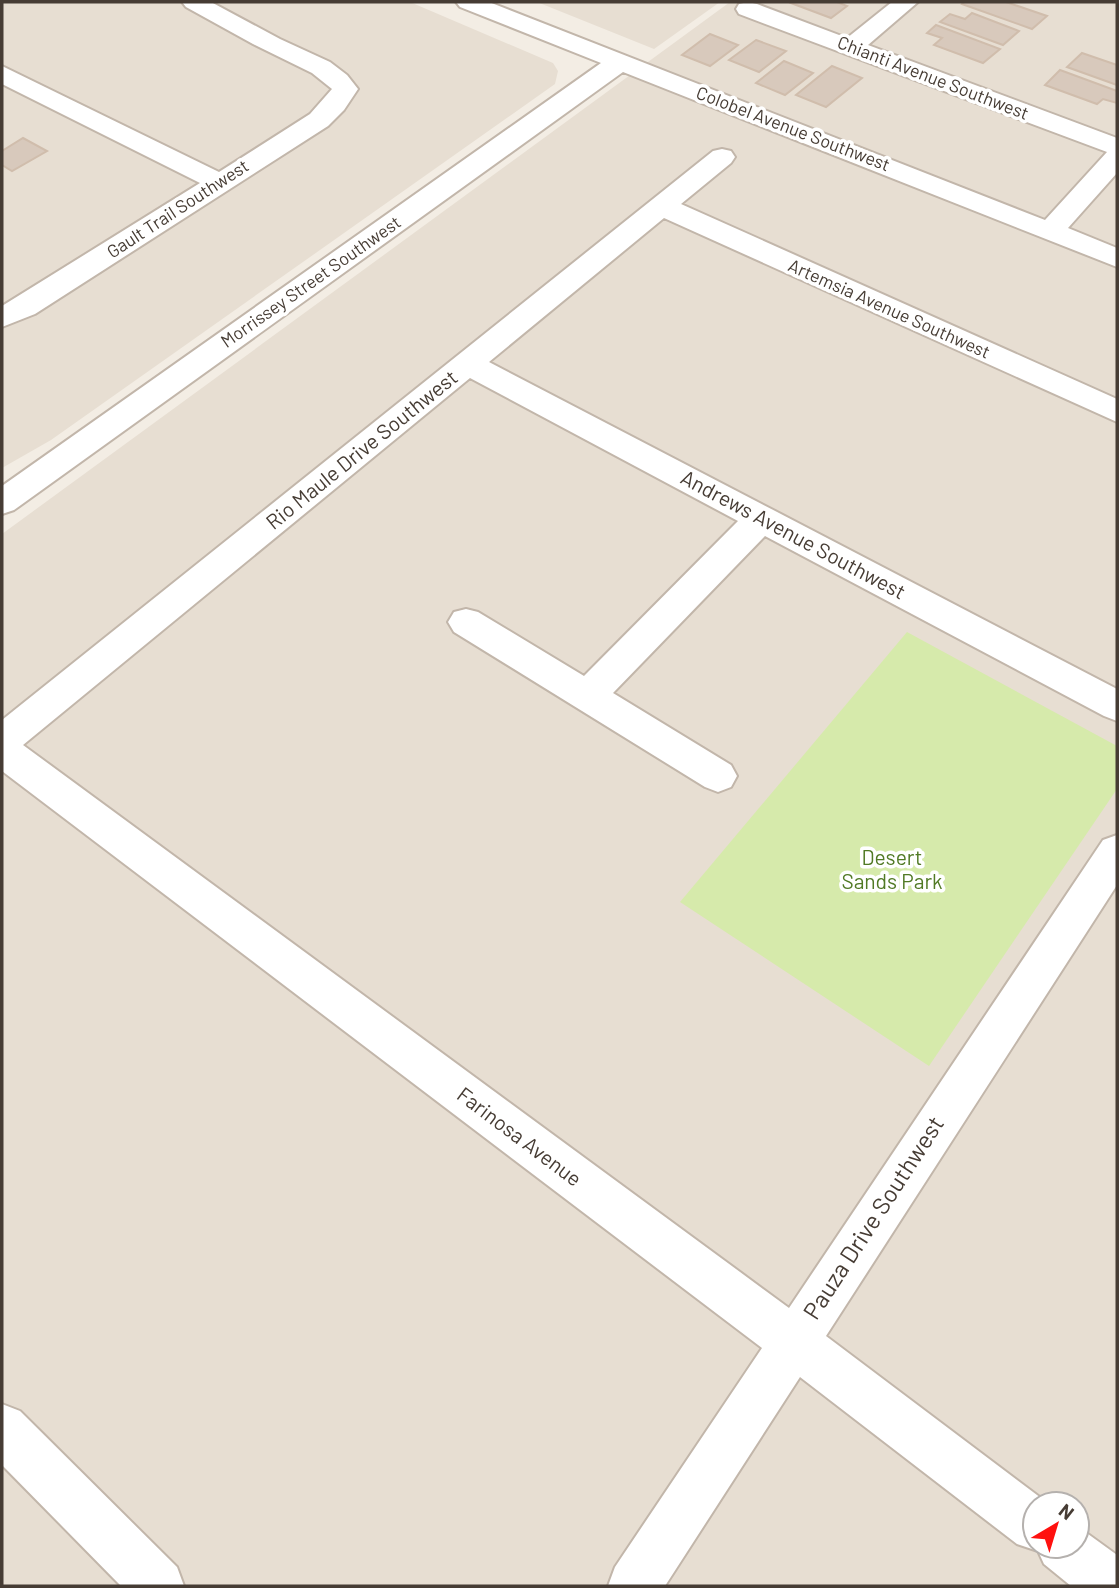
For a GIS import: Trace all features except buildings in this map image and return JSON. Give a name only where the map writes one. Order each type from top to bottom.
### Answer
[{"type":"street","name":"Gault Trail Southwest","points":[[2,318],[25,307],[319,120],[335,105],[345,89],[337,77],[322,67],[271,44],[194,2]]},
{"type":"street","name":"Colobel Avenue Southwest","points":[[468,2],[1117,258]]},
{"type":"street","points":[[850,47],[906,2]]},
{"type":"street","name":"Chianti Avenue Southwest","points":[[748,9],[1117,147]]},
{"type":"street","name":"Morrissey Street Southwest","points":[[2,502],[620,62]]},
{"type":"street","points":[[2,74],[219,182]]},
{"type":"street","name":"Rio Maule Drive Southwest","points":[[2,741],[722,157]]},
{"type":"street","points":[[1050,230],[1117,157]]},
{"type":"street","name":"Artemsia Avenue Southwest","points":[[662,206],[1117,411]]},
{"type":"street","name":"Andrews Avenue Southwest","points":[[468,364],[1117,706]]},
{"type":"street","points":[[588,695],[762,518]]},
{"type":"street","points":[[466,622],[718,776]]},
{"type":"street","name":"Farinosa Avenue","points":[[2,750],[794,1342],[1021,1515]]},
{"type":"street","name":"Pauza Drive Southwest","points":[[634,1586],[1117,852]]},
{"type":"street","points":[[2,1429],[158,1586]]},
{"type":"street","points":[[1080,1560],[1114,1586]]},
{"type":"shaded area","points":[[2,2],[410,2],[553,63],[558,71],[555,84],[51,440],[2,468]]},
{"type":"shaded area","points":[[537,2],[720,2],[654,49]]},
{"type":"shaded area","points":[[730,2],[1117,2],[1117,1586],[2,1586],[2,534]]},
{"type":"green space","name":"Desert Sands Park","points":[[907,632],[1117,746],[1117,789],[929,1066],[680,902]]}]
